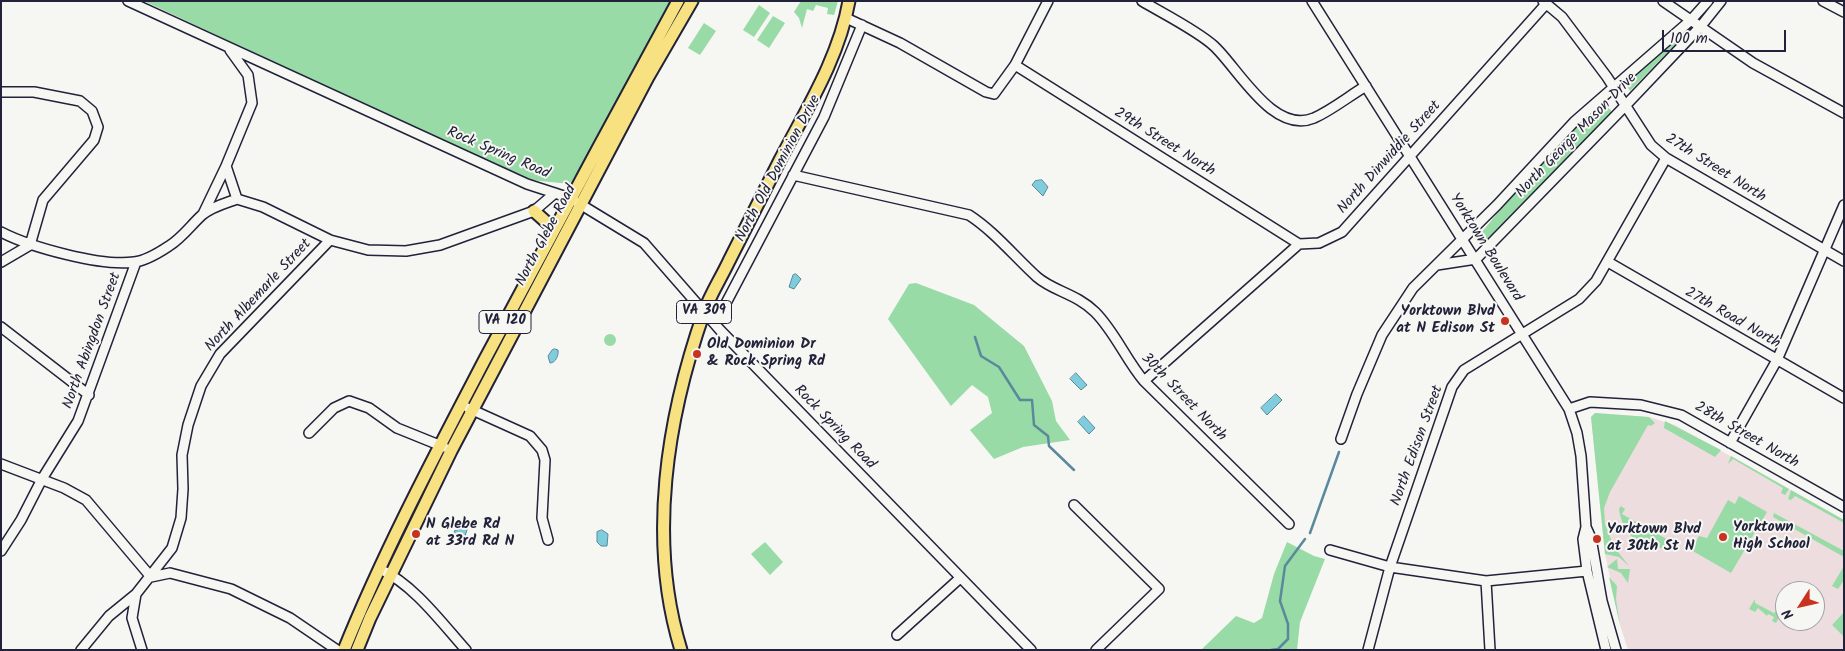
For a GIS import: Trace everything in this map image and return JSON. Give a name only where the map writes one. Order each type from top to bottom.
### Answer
[{"type":"main road","name":"North Glebe Road","points":[[357,650],[391,574],[451,450],[575,201],[678,1]]},
{"type":"main road","name":"North Glebe Road","points":[[344,650],[380,569],[440,445],[554,229],[575,201],[692,1]]},
{"type":"main road","name":"VA 309","points":[[681,650],[675,632],[667,573],[665,490],[675,417],[704,310],[825,73],[846,18],[849,1]]},
{"type":"main road","points":[[534,211],[554,229]]},
{"type":"street","name":"Rock Spring Road","points":[[128,1],[527,184],[575,201],[644,243],[715,324],[1030,650]]},
{"type":"street","points":[[846,18],[900,42],[986,92],[994,94],[1015,65],[1048,1]]},
{"type":"street","points":[[1142,1],[1214,45],[1266,105],[1288,118],[1301,120],[1313,118],[1366,86]]},
{"type":"street","name":"Yorktown Boulevard","points":[[1312,1],[1570,409],[1581,456],[1586,527],[1583,539],[1586,571],[1606,650]]},
{"type":"street","points":[[1663,1],[1753,63],[1844,113]]},
{"type":"street","name":"North George Mason Drive","points":[[1341,439],[1357,394],[1382,335],[1413,288],[1463,239],[1574,122],[1691,20],[1708,1]]},
{"type":"street","name":"North George Mason Drive","points":[[1476,259],[1701,26],[1721,1]]},
{"type":"street","points":[[1824,1],[1844,12]]},
{"type":"street","name":"27th Street North","points":[[1544,2],[1562,17],[1614,87],[1651,145],[1666,158],[1844,261]]},
{"type":"street","name":"North Dinwiddie Street","points":[[1299,244],[1319,243],[1342,232],[1544,2]]},
{"type":"street","name":"North Old Dominion Drive","points":[[715,324],[824,116],[862,25]]},
{"type":"street","name":"North Abingdon Street","points":[[1,551],[21,520],[42,478],[78,421],[90,395],[136,262],[169,246],[186,233],[203,214],[226,166],[252,103],[248,75],[228,48]]},
{"type":"street","points":[[248,75],[255,60]]},
{"type":"street","name":"29th Street North","points":[[1015,65],[1299,244]]},
{"type":"street","points":[[1,92],[34,92],[80,102],[92,111],[98,127],[94,140],[43,200],[30,245],[1,262]]},
{"type":"street","name":"North Edison Street","points":[[1368,650],[1390,567],[1452,387],[1464,370],[1578,299],[1596,281],[1666,158]]},
{"type":"street","points":[[226,166],[237,198],[262,207],[330,240],[368,250],[406,251],[440,245],[534,211],[556,193]]},
{"type":"street","name":"30th Street North","points":[[793,175],[969,215],[983,224],[1038,278],[1082,300],[1097,313],[1144,381],[1289,524]]},
{"type":"street","name":"North Abingdon Street","points":[[203,214],[237,198]]},
{"type":"street","points":[[1730,443],[1777,360],[1844,205]]},
{"type":"street","points":[[1,232],[30,245],[96,261],[136,262]]},
{"type":"street","name":"North Albemarle Street","points":[[81,650],[109,616],[136,594],[172,548],[181,518],[183,489],[182,455],[188,425],[201,386],[220,354],[330,240]]},
{"type":"street","points":[[1144,381],[1299,244]]},
{"type":"street","points":[[1437,265],[1476,259]]},
{"type":"street","name":"27th Road North","points":[[1608,262],[1844,398]]},
{"type":"street","points":[[1,327],[90,395]]},
{"type":"street","points":[[309,433],[334,408],[349,401],[369,408],[396,428],[451,450]]},
{"type":"street","name":"28th Street North","points":[[1570,409],[1590,402],[1641,405],[1681,415],[1844,508]]},
{"type":"street","points":[[461,405],[530,436],[542,450],[545,460],[542,518],[548,540]]},
{"type":"street","points":[[1,464],[42,478],[86,500],[151,577],[170,573],[232,589],[290,618],[337,650]]},
{"type":"street","points":[[1074,505],[1159,589],[1096,650]]},
{"type":"street","name":"Yorktown Boulevard","points":[[1586,527],[1591,538],[1602,601],[1616,650]]},
{"type":"street","points":[[1330,550],[1390,567],[1486,582],[1586,571]]},
{"type":"street","points":[[380,569],[391,574],[420,600],[466,650]]},
{"type":"street","points":[[897,635],[960,579]]},
{"type":"street","points":[[1486,582],[1490,650]]},
{"type":"street","points":[[136,594],[132,618],[142,650]]},
{"type":"shaded area","name":"Yorktown High School","points":[[1595,413],[1649,417],[1675,425],[1844,520],[1844,612],[1832,625],[1844,637],[1844,650],[1628,650],[1620,625],[1605,554],[1591,417]]},
{"type":"green space","points":[[144,1],[671,1],[600,134],[570,184],[531,180],[463,151]]},
{"type":"green space","points":[[801,1],[838,1],[834,15],[827,14],[828,8],[816,5],[813,11],[807,9],[802,28],[799,18],[794,12]]},
{"type":"green space","points":[[759,5],[770,13],[754,37],[743,30]]},
{"type":"green space","points":[[773,16],[785,23],[769,48],[757,40]]},
{"type":"green space","points":[[704,23],[716,31],[700,55],[688,48]]},
{"type":"green space","points":[[1682,33],[1684,35],[1630,91],[1625,83]]},
{"type":"green space","points":[[1604,101],[1612,112],[1486,246],[1478,236],[1540,163]]},
{"type":"green space","points":[[916,283],[974,305],[1024,346],[1052,401],[1056,421],[1070,440],[1023,447],[994,459],[970,430],[992,413],[988,397],[972,385],[951,406],[888,319],[909,284]]},
{"type":"green space","points":[[610,334],[616,340],[610,346],[604,340]]},
{"type":"green space","points":[[1595,413],[1649,417],[1655,423],[1651,426],[1648,425],[1610,492],[1604,508],[1605,524],[1614,547],[1629,566],[1619,557],[1605,554],[1591,417]]},
{"type":"green space","points":[[1665,421],[1721,450],[1715,457],[1664,428]]},
{"type":"green space","points":[[1731,456],[1789,489],[1785,495],[1781,493],[1783,488],[1733,459],[1728,464]]},
{"type":"green space","points":[[1791,490],[1844,520],[1844,523],[1795,496],[1791,500],[1788,499]]},
{"type":"green space","points":[[1739,496],[1767,512],[1731,573],[1691,550],[1699,536],[1707,538],[1728,500],[1735,504]]},
{"type":"green space","points":[[1621,506],[1625,509],[1622,514],[1670,541],[1674,536],[1672,542],[1661,548],[1652,547],[1632,537],[1623,525],[1619,509]]},
{"type":"green space","points":[[1774,513],[1844,551],[1844,557],[1773,517]]},
{"type":"green space","points":[[765,542],[783,562],[770,575],[751,554]]},
{"type":"green space","points":[[1287,542],[1314,556],[1325,559],[1300,622],[1297,650],[1201,650],[1236,616],[1254,623],[1262,618],[1274,574]]},
{"type":"green space","points":[[1617,559],[1618,569],[1630,569],[1628,583],[1621,573],[1607,567]]},
{"type":"green space","points":[[1844,566],[1844,580],[1838,589],[1832,586]]},
{"type":"green space","points":[[1609,577],[1617,586],[1616,599],[1620,625]]},
{"type":"green space","points":[[1755,599],[1755,603],[1775,612],[1775,622],[1772,621],[1774,617],[1768,614],[1767,616],[1758,608],[1755,612],[1749,609]]},
{"type":"green space","points":[[1844,612],[1844,637],[1832,625]]},
{"type":"water","points":[[1042,180],[1048,187],[1043,196],[1032,185],[1035,181]]},
{"type":"water","points":[[796,274],[801,279],[794,289],[789,287],[793,275]]},
{"type":"water","points":[[555,349],[558,350],[557,357],[554,362],[550,363],[548,356]]},
{"type":"water","points":[[1076,373],[1087,385],[1081,390],[1070,379]]},
{"type":"water","points":[[1276,394],[1282,400],[1267,415],[1261,408]]},
{"type":"water","points":[[1084,416],[1095,428],[1089,434],[1078,422]]},
{"type":"water","points":[[464,522],[469,524],[465,536],[458,539],[454,531],[460,529],[458,526]]},
{"type":"water","points":[[602,530],[608,534],[607,546],[601,546],[597,542],[597,532]]},
{"type":"waterway","points":[[975,337],[981,356],[999,367],[1020,400],[1032,400],[1034,425],[1048,436],[1049,446],[1074,470]]},
{"type":"waterway","points":[[1310,533],[1339,452]]},
{"type":"waterway","points":[[1271,650],[1278,649],[1288,639],[1288,624],[1280,601],[1285,566],[1305,539]]},
{"type":"place","name":"Yorktown Blvd at N Edison St","points":[[1505,321]]},
{"type":"place","name":"Old Dominion Dr & Rock Spring Rd","points":[[697,354]]},
{"type":"place","name":"N Glebe Rd at 33rd Rd N","points":[[416,534]]},
{"type":"place","name":"Yorktown High School","points":[[1723,537]]},
{"type":"place","name":"Yorktown Blvd at 30th St N","points":[[1597,539]]}]
